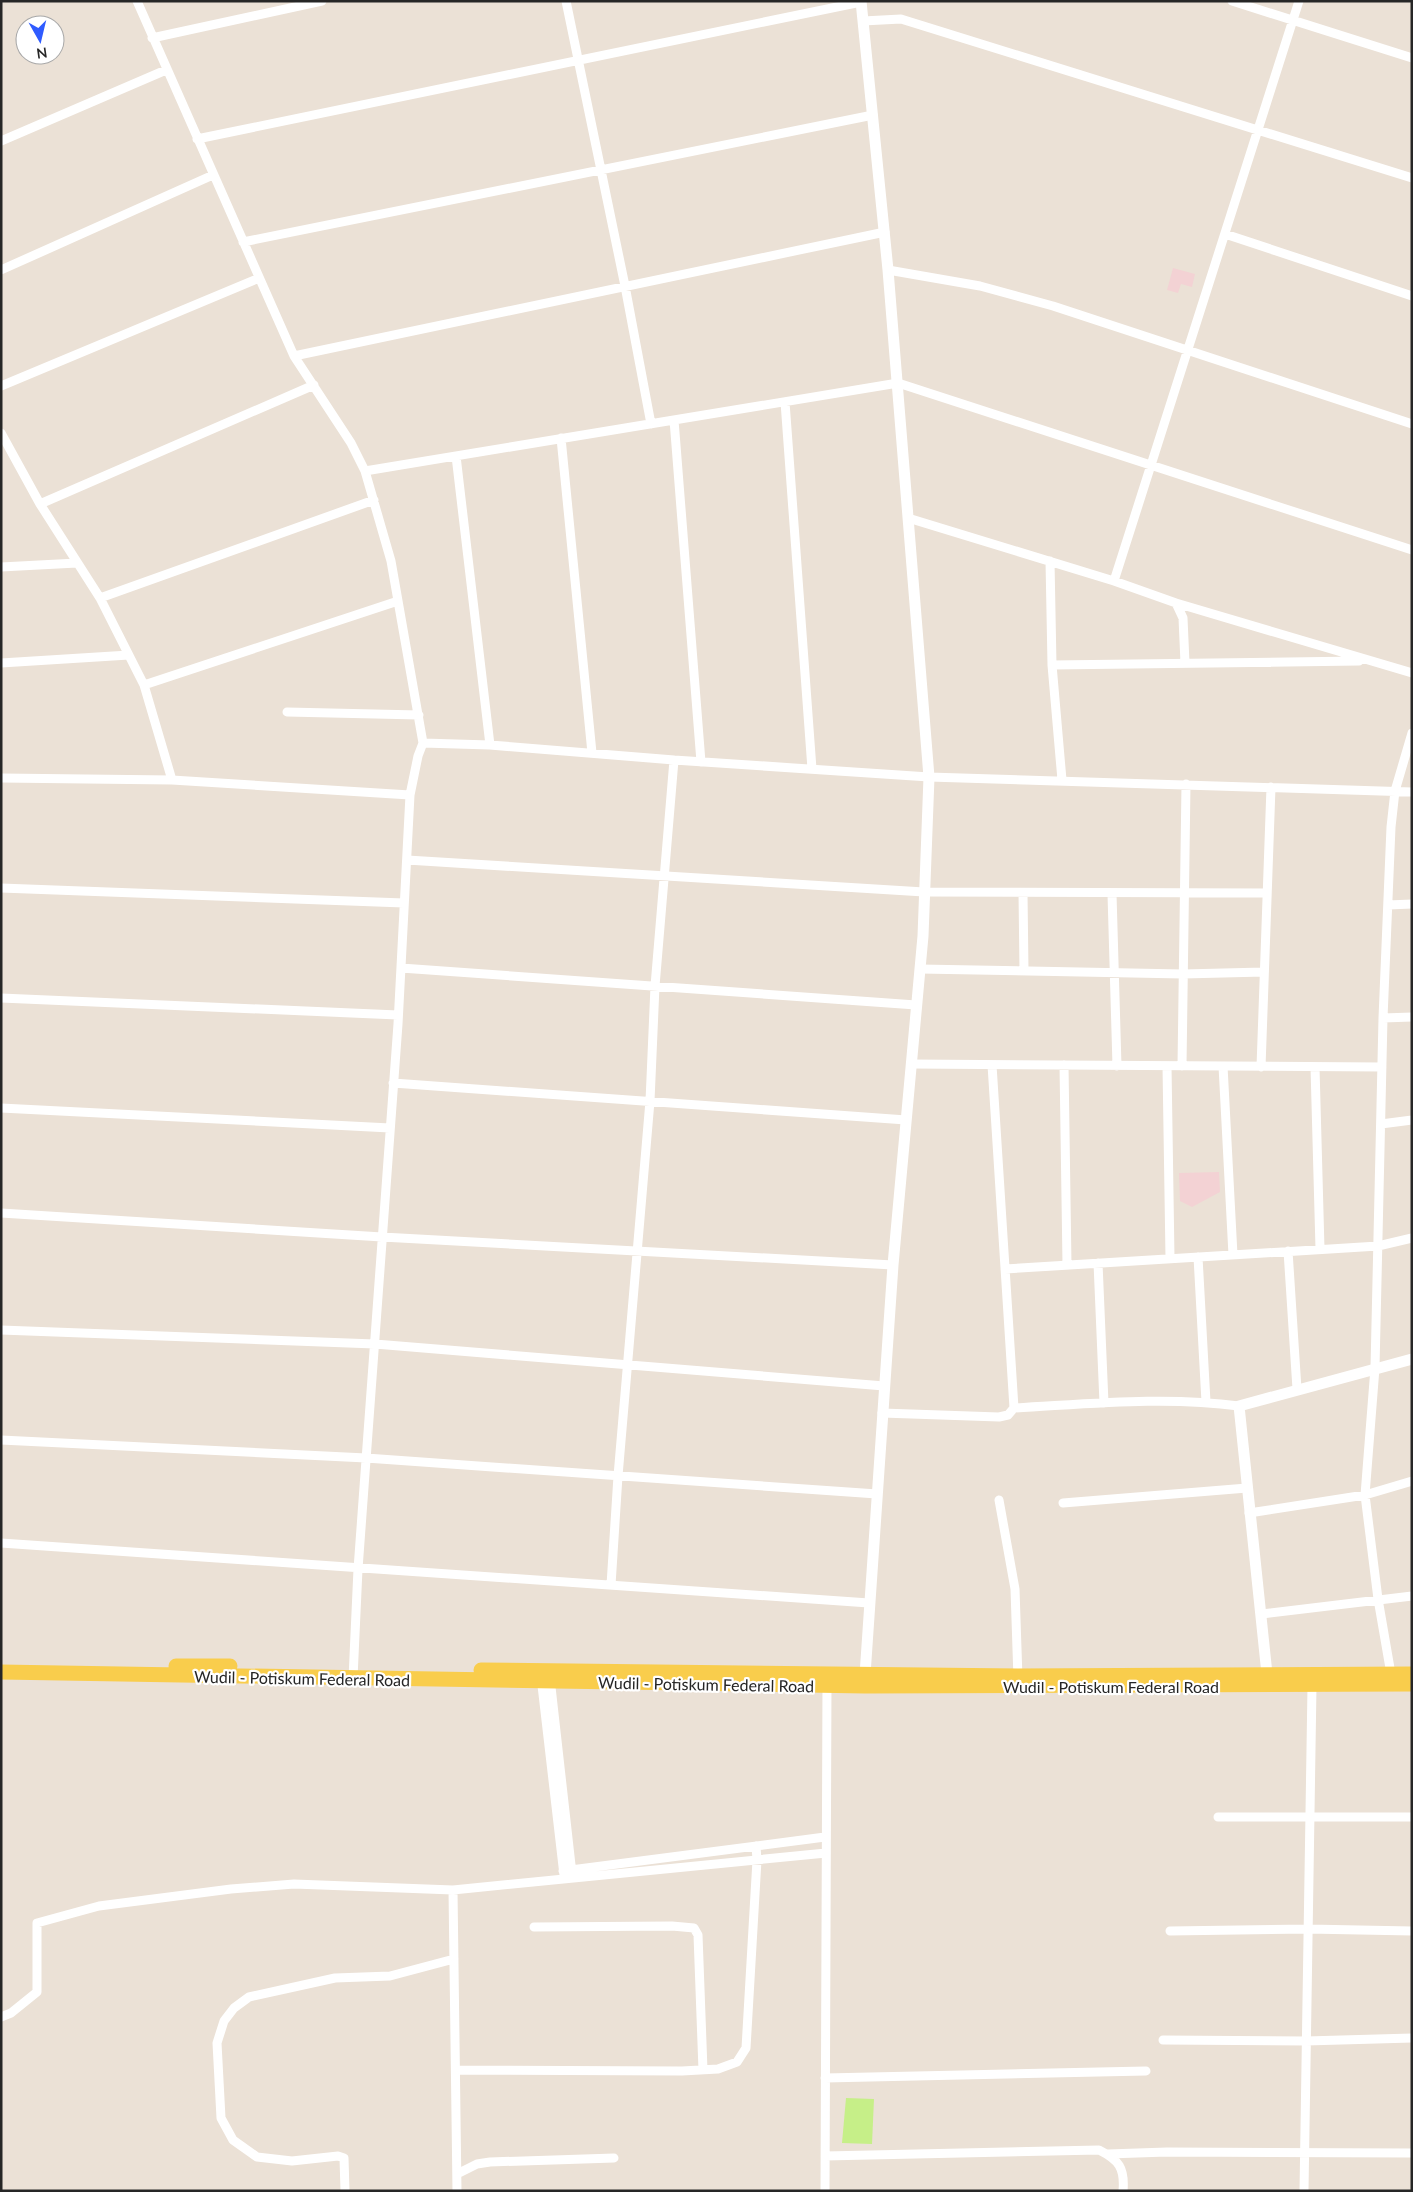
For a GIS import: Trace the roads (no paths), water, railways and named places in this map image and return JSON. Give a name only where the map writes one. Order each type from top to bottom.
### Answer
[{"type":"main road","name":"Wudil - Potiskum Federal Road","points":[[1,1663],[546,1676],[1312,1686],[1412,1684]]},
{"type":"main road","name":"Wudil - Potiskum Federal Road","points":[[1,1672],[353,1672]]},
{"type":"main road","name":"Wudil - Potiskum Federal Road","points":[[827,1679],[865,1674],[1018,1681],[1267,1674],[1412,1674]]},
{"type":"street","points":[[137,1],[294,356],[352,443],[365,471],[391,561],[423,743],[418,756],[410,795],[398,1015],[358,1569],[353,1672]]},
{"type":"street","points":[[152,38],[322,1]]},
{"type":"street","points":[[566,1],[580,60],[651,424]]},
{"type":"street","points":[[1232,1],[1412,58]]},
{"type":"street","points":[[1114,581],[1299,1]]},
{"type":"street","points":[[198,140],[861,2],[898,383],[929,777],[920,969],[893,1264],[865,1674]]},
{"type":"street","points":[[863,21],[900,19],[1412,178]]},
{"type":"street","points":[[1,141],[166,70]]},
{"type":"street","points":[[243,242],[873,115]]},
{"type":"street","points":[[1,270],[213,175]]},
{"type":"street","points":[[294,356],[884,232]]},
{"type":"street","points":[[1225,234],[1412,296]]},
{"type":"street","points":[[888,270],[980,286],[1053,306],[1412,424]]},
{"type":"street","points":[[1,386],[259,278]]},
{"type":"street","points":[[365,471],[898,383],[1412,550]]},
{"type":"street","points":[[40,504],[314,385]]},
{"type":"street","points":[[785,402],[812,769]]},
{"type":"street","points":[[674,420],[701,762]]},
{"type":"street","points":[[1,433],[40,504],[100,598],[144,685],[172,780]]},
{"type":"street","points":[[561,438],[592,753]]},
{"type":"street","points":[[456,456],[490,745]]},
{"type":"street","points":[[100,598],[374,500]]},
{"type":"street","points":[[908,518],[1114,581],[1176,603],[1412,673]]},
{"type":"street","points":[[1050,561],[1052,665],[1062,780]]},
{"type":"street","points":[[1,567],[77,563]]},
{"type":"street","points":[[144,685],[398,601]]},
{"type":"street","points":[[1176,603],[1183,618],[1185,663]]},
{"type":"street","points":[[1,663],[129,655]]},
{"type":"street","points":[[1052,665],[1370,660]]},
{"type":"street","points":[[286,712],[419,716]]},
{"type":"street","points":[[1391,1674],[1378,1599],[1365,1494],[1375,1368],[1382,1067],[1388,905],[1395,791],[1412,733]]},
{"type":"street","points":[[423,743],[490,745],[701,762],[929,777],[1412,792]]},
{"type":"street","points":[[611,1586],[618,1476],[650,1102],[655,986],[674,760]]},
{"type":"street","points":[[1,778],[172,780],[410,795]]},
{"type":"street","points":[[1182,1066],[1186,784]]},
{"type":"street","points":[[1261,1067],[1271,787]]},
{"type":"street","points":[[407,860],[924,892],[1267,893]]},
{"type":"street","points":[[1,888],[404,903]]},
{"type":"street","points":[[1023,893],[1024,971]]},
{"type":"street","points":[[1112,894],[1117,1066]]},
{"type":"street","points":[[1388,905],[1412,904]]},
{"type":"street","points":[[401,968],[916,1005]]},
{"type":"street","points":[[920,969],[1183,974],[1264,972]]},
{"type":"street","points":[[1,998],[398,1015]]},
{"type":"street","points":[[1384,1018],[1412,1017]]},
{"type":"street","points":[[911,1064],[1382,1067]]},
{"type":"street","points":[[882,1414],[1000,1416],[1008,1415],[1014,1408],[992,1065]]},
{"type":"street","points":[[1064,1065],[1067,1265]]},
{"type":"street","points":[[1167,1066],[1170,1258]]},
{"type":"street","points":[[1222,1066],[1233,1255]]},
{"type":"street","points":[[1315,1067],[1320,1249]]},
{"type":"street","points":[[393,1083],[906,1120]]},
{"type":"street","points":[[1,1108],[390,1128]]},
{"type":"street","points":[[1381,1124],[1412,1120]]},
{"type":"street","points":[[1,1213],[382,1237],[893,1264]]},
{"type":"street","points":[[1005,1268],[1378,1246],[1412,1238]]},
{"type":"street","points":[[1288,1251],[1297,1390]]},
{"type":"street","points":[[1198,1257],[1206,1402]]},
{"type":"street","points":[[1098,1263],[1104,1403]]},
{"type":"street","points":[[1,1330],[375,1344],[884,1386]]},
{"type":"street","points":[[1014,1408],[1104,1403],[1206,1402],[1239,1406],[1412,1359]]},
{"type":"street","points":[[1239,1406],[1267,1674]]},
{"type":"street","points":[[1,1440],[366,1458],[877,1494]]},
{"type":"street","points":[[1249,1513],[1365,1494],[1412,1481]]},
{"type":"street","points":[[1063,1503],[1247,1488]]},
{"type":"street","points":[[999,1500],[1015,1589],[1018,1681]]},
{"type":"street","points":[[1,1543],[358,1569],[869,1602]]},
{"type":"street","points":[[1262,1614],[1412,1596]]},
{"type":"street","points":[[546,1676],[568,1875]]},
{"type":"street","points":[[825,2191],[827,1679]]},
{"type":"street","points":[[1304,2191],[1312,1686]]},
{"type":"street","points":[[1218,1817],[1412,1817]]},
{"type":"street","points":[[1,2017],[11,2013],[37,1992],[37,1923],[99,1906],[294,1884],[453,1890],[825,1837]]},
{"type":"street","points":[[456,2070],[702,2070],[718,2069],[737,2062],[746,2048],[757,1860],[756,1846]]},
{"type":"street","points":[[568,1875],[826,1853]]},
{"type":"street","points":[[453,1890],[457,2191]]},
{"type":"street","points":[[534,1927],[672,1926],[694,1928],[698,1935],[702,2070]]},
{"type":"street","points":[[1170,1931],[1308,1929],[1412,1931]]},
{"type":"street","points":[[345,2191],[344,2158],[338,2156],[292,2161],[257,2157],[232,2140],[221,2118],[217,2044],[224,2021],[234,2008],[249,1997],[335,1978],[390,1976],[454,1959]]},
{"type":"street","points":[[1163,2040],[1306,2041],[1412,2038]]},
{"type":"street","points":[[825,2078],[1146,2071]]},
{"type":"street","points":[[825,2156],[1099,2150],[1108,2154],[1120,2164],[1124,2180],[1123,2191]]},
{"type":"street","points":[[1108,2154],[1168,2152],[1412,2153]]},
{"type":"street","points":[[457,2174],[477,2164],[490,2162],[614,2158]]}]
